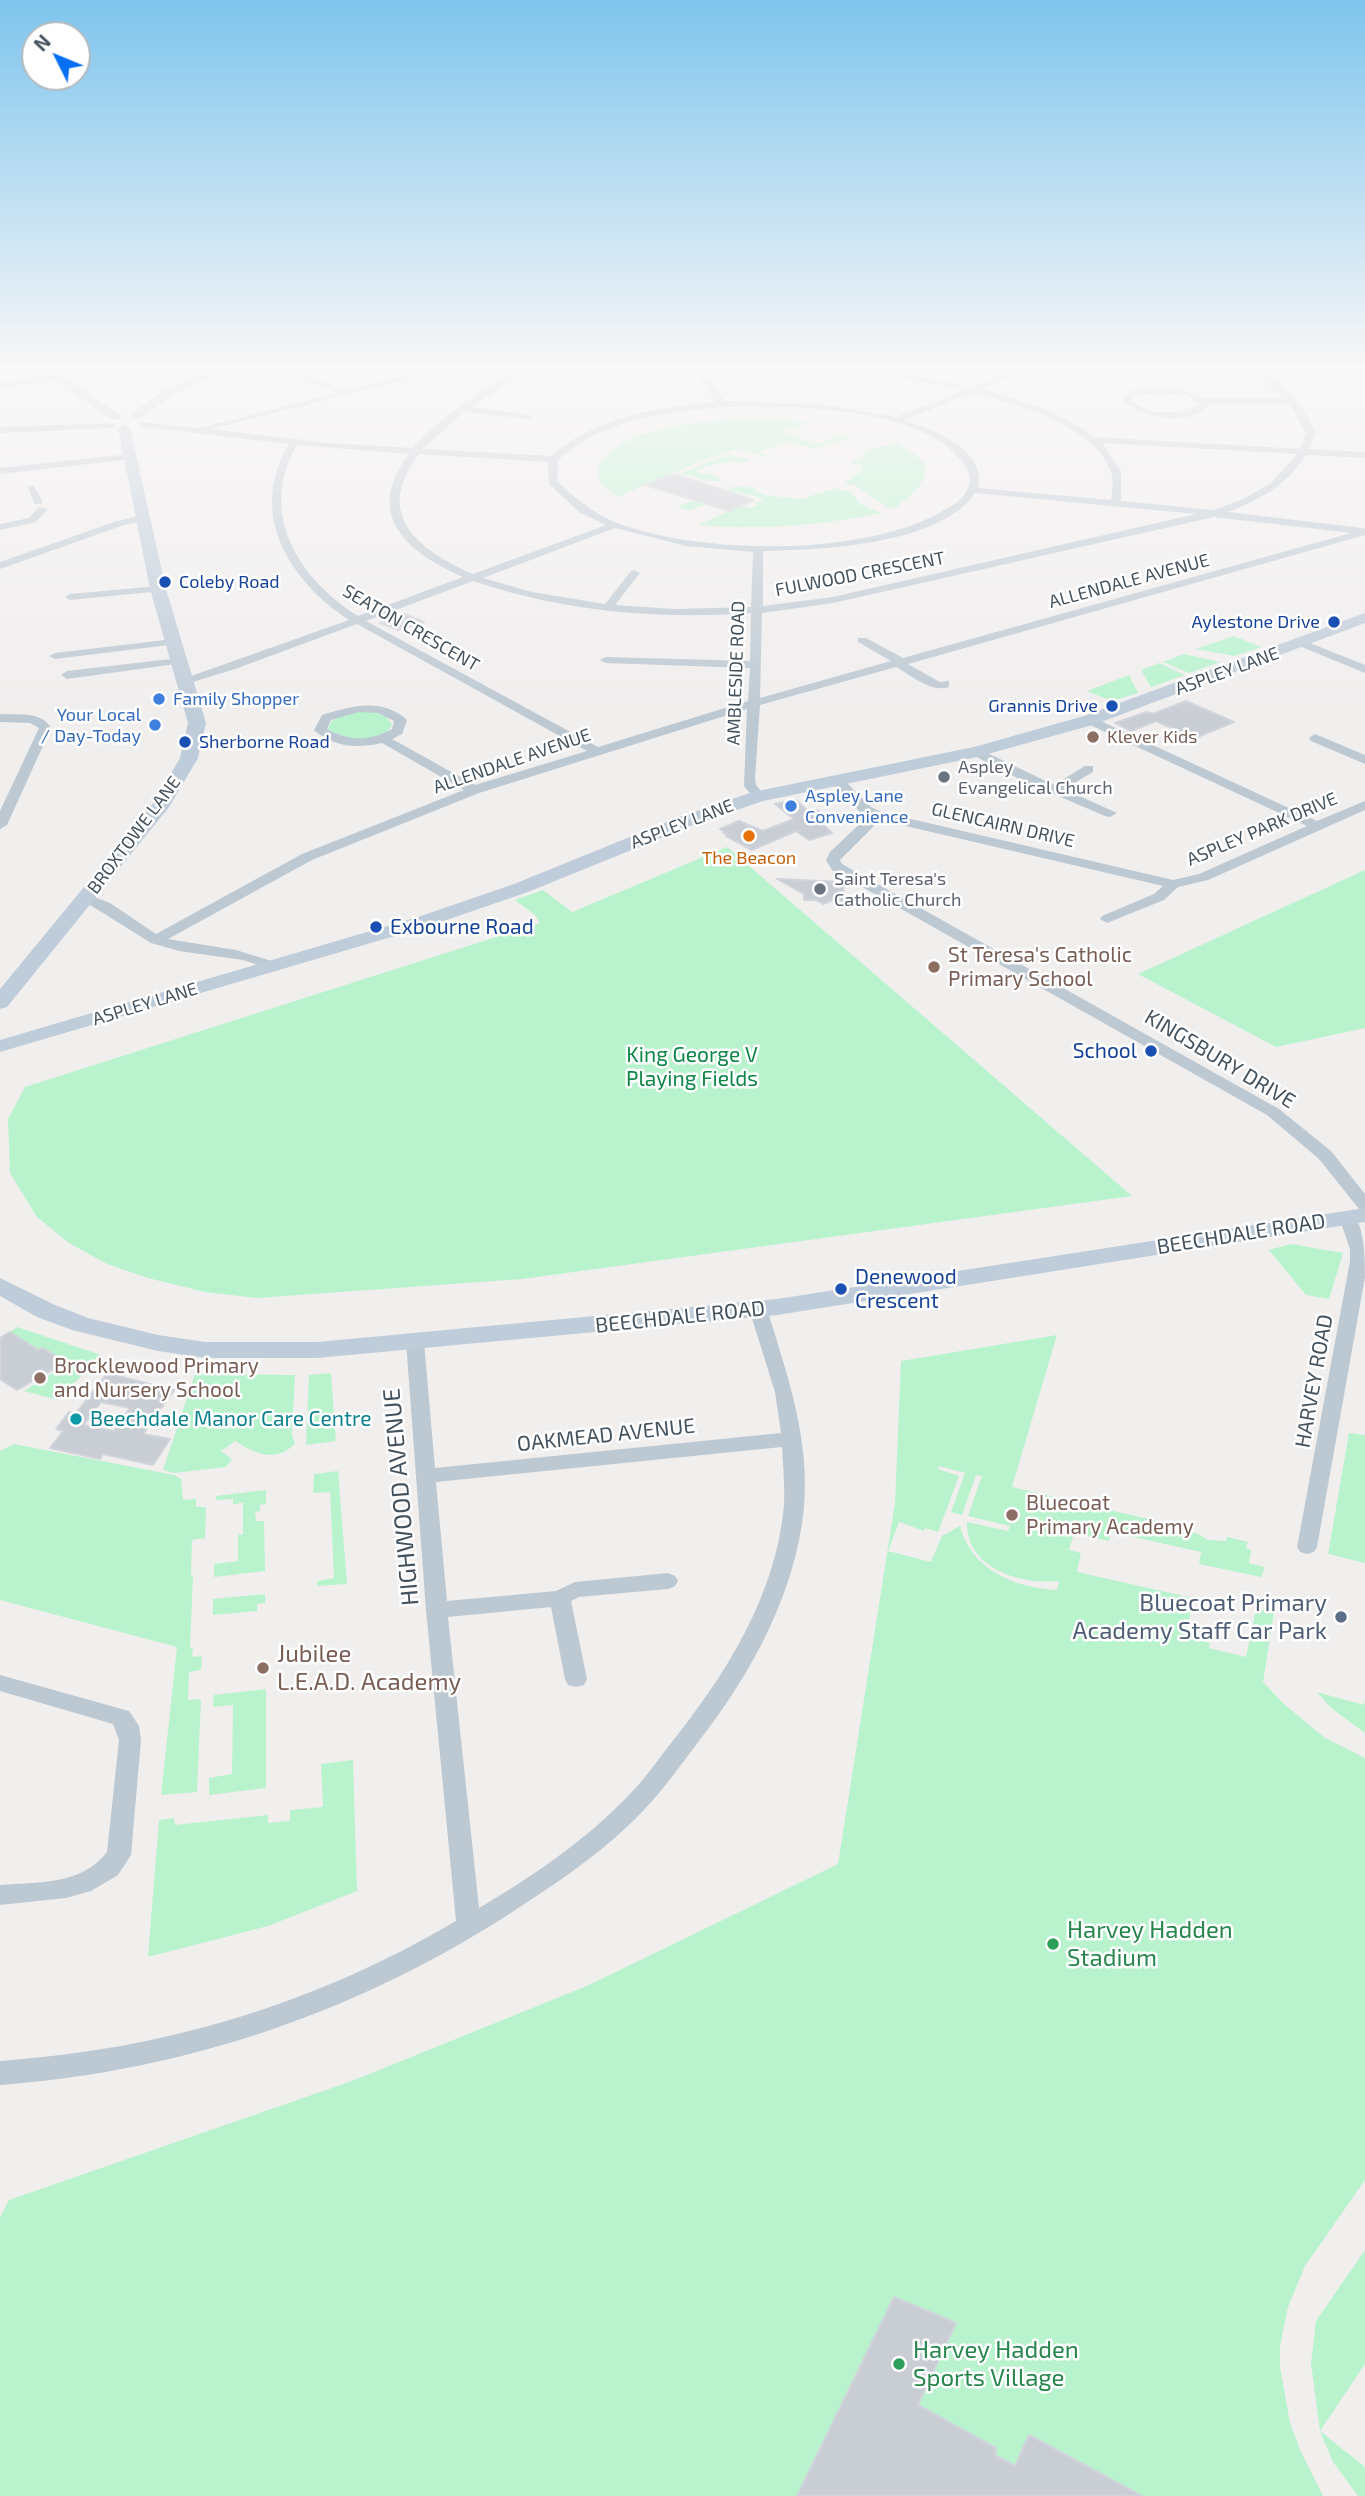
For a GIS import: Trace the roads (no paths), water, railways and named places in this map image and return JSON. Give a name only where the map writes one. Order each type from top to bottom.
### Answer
[{"type":"main road","name":"BROXTOWE LANE","points":[[0,1003],[163,803],[183,771],[193,747],[197,723],[158,589],[136,485]]},
{"type":"main road","name":"ASPLEY LANE","points":[[1,1044],[386,933],[522,888],[686,821],[759,796],[977,752],[1090,720],[1365,618]]},
{"type":"main road","name":"BEECHDALE ROAD","points":[[0,1286],[46,1311],[81,1324],[158,1343],[205,1350],[415,1348],[582,1340],[1070,1271],[1359,1217]]},
{"type":"main road","name":"BEECHDALE ROAD","points":[[0,1303],[18,1314],[73,1337],[169,1359],[220,1365],[276,1364],[415,1348]]},
{"type":"street","name":"SEATON CRESCENT","points":[[277,485],[281,527],[300,570],[314,588],[357,620],[596,751]]},
{"type":"street","name":"FULWOOD CRESCENT","points":[[395,485],[394,504],[397,519],[404,532],[425,552],[472,578],[537,596],[607,608],[683,612],[757,610],[858,595],[1216,513]]},
{"type":"street","points":[[556,485],[569,503],[612,526],[690,544],[758,549],[843,544],[910,530],[958,507],[972,491],[973,485]]},
{"type":"street","points":[[1116,503],[1118,485]]},
{"type":"street","points":[[1216,513],[1274,485]]},
{"type":"street","points":[[0,527],[32,520],[41,506],[32,488]]},
{"type":"street","points":[[972,491],[1216,513],[1365,532]]},
{"type":"street","points":[[0,566],[121,523],[144,518]]},
{"type":"street","points":[[186,680],[219,672],[612,526]]},
{"type":"street","name":"ALLENDALE AVENUE","points":[[156,940],[307,857],[474,790],[754,703],[1365,532]]},
{"type":"street","name":"AMBLESIDE ROAD","points":[[758,549],[757,665],[749,778],[750,786],[759,796]]},
{"type":"street","points":[[607,608],[635,573]]},
{"type":"street","points":[[70,597],[158,589]]},
{"type":"street","points":[[862,640],[939,686],[945,684]]},
{"type":"street","points":[[55,656],[173,642]]},
{"type":"street","points":[[1301,643],[1365,669]]},
{"type":"street","points":[[606,660],[757,665]]},
{"type":"street","points":[[67,675],[179,661]]},
{"type":"street","points":[[382,738],[396,733],[401,722],[378,709],[354,709],[326,718],[319,729],[343,743],[367,743],[382,738],[474,790]]},
{"type":"street","points":[[0,718],[32,719],[45,727],[0,825]]},
{"type":"street","points":[[1090,720],[1317,826]]},
{"type":"street","points":[[1315,738],[1365,760]]},
{"type":"street","points":[[977,752],[1023,778],[1056,789],[1090,810],[1110,813]]},
{"type":"street","points":[[1056,789],[1089,769]]},
{"type":"street","name":"GLENCAIRN DRIVE","points":[[836,780],[866,810],[877,816],[1173,884]]},
{"type":"street","name":"ASPLEY PARK DRIVE","points":[[1173,884],[1203,877],[1365,805]]},
{"type":"street","name":"KINGSBURY DRIVE","points":[[877,816],[835,855],[833,860],[837,867],[1273,1112],[1325,1155],[1359,1217]]},
{"type":"street","points":[[1107,919],[1158,897],[1173,884]]},
{"type":"street","points":[[86,898],[104,904],[136,930],[156,940],[192,950],[246,957],[273,966]]},
{"type":"street","points":[[233,956],[248,974]]},
{"type":"street","name":"HARVEY ROAD","points":[[1307,1547],[1361,1277],[1359,1217]]},
{"type":"street","points":[[0,2073],[48,2070],[117,2060],[245,2028],[357,1982],[469,1927],[554,1872],[628,1811],[737,1670],[758,1625],[787,1549],[794,1508],[792,1439],[781,1382],[760,1313]]},
{"type":"street","name":"HIGHWOOD AVENUE","points":[[415,1348],[469,1927]]},
{"type":"street","name":"OAKMEAD AVENUE","points":[[425,1476],[792,1439]]},
{"type":"street","points":[[438,1610],[560,1598],[576,1590],[668,1581]]},
{"type":"street","points":[[560,1598],[576,1679]]},
{"type":"street","points":[[0,1683],[121,1717],[128,1726],[130,1740],[120,1856],[113,1867],[81,1885],[0,1895]]},
{"type":"place","name":"Coleby Road","points":[[165,582]]},
{"type":"place","name":"Aylestone Drive","points":[[1334,622]]},
{"type":"place","name":"Family Shopper","points":[[159,699]]},
{"type":"place","name":"Grannis Drive","points":[[1112,706]]},
{"type":"place","name":"Your Local / Day-Today","points":[[155,725]]},
{"type":"place","name":"Klever Kids","points":[[1093,737]]},
{"type":"place","name":"Sherborne Road","points":[[185,742]]},
{"type":"place","name":"Aspley Evangelical Church","points":[[944,777]]},
{"type":"place","name":"Aspley Lane Convenience","points":[[791,806]]},
{"type":"place","name":"The Beacon","points":[[749,836]]},
{"type":"place","name":"Saint Teresa's Catholic Church","points":[[820,889]]},
{"type":"place","name":"Exbourne Road","points":[[376,927]]},
{"type":"place","name":"St Teresa's Catholic Primary School","points":[[934,967]]},
{"type":"place","name":"School","points":[[1151,1051]]},
{"type":"place","name":"Denewood Crescent","points":[[841,1289]]},
{"type":"place","name":"Brocklewood Primary and Nursery School","points":[[40,1378]]},
{"type":"place","name":"Beechdale Manor Care Centre","points":[[76,1419]]},
{"type":"place","name":"Bluecoat Primary Academy","points":[[1012,1515]]},
{"type":"place","name":"Bluecoat Primary Academy Staff Car Park","points":[[1341,1617]]},
{"type":"place","name":"Jubilee L.E.A.D. Academy","points":[[263,1668]]},
{"type":"place","name":"Harvey Hadden Stadium","points":[[1053,1944]]},
{"type":"place","name":"Harvey Hadden Sports Village","points":[[899,2364]]},
{"type":"park label","name":"King George V Playing Fields","points":[[692,1067]]}]
